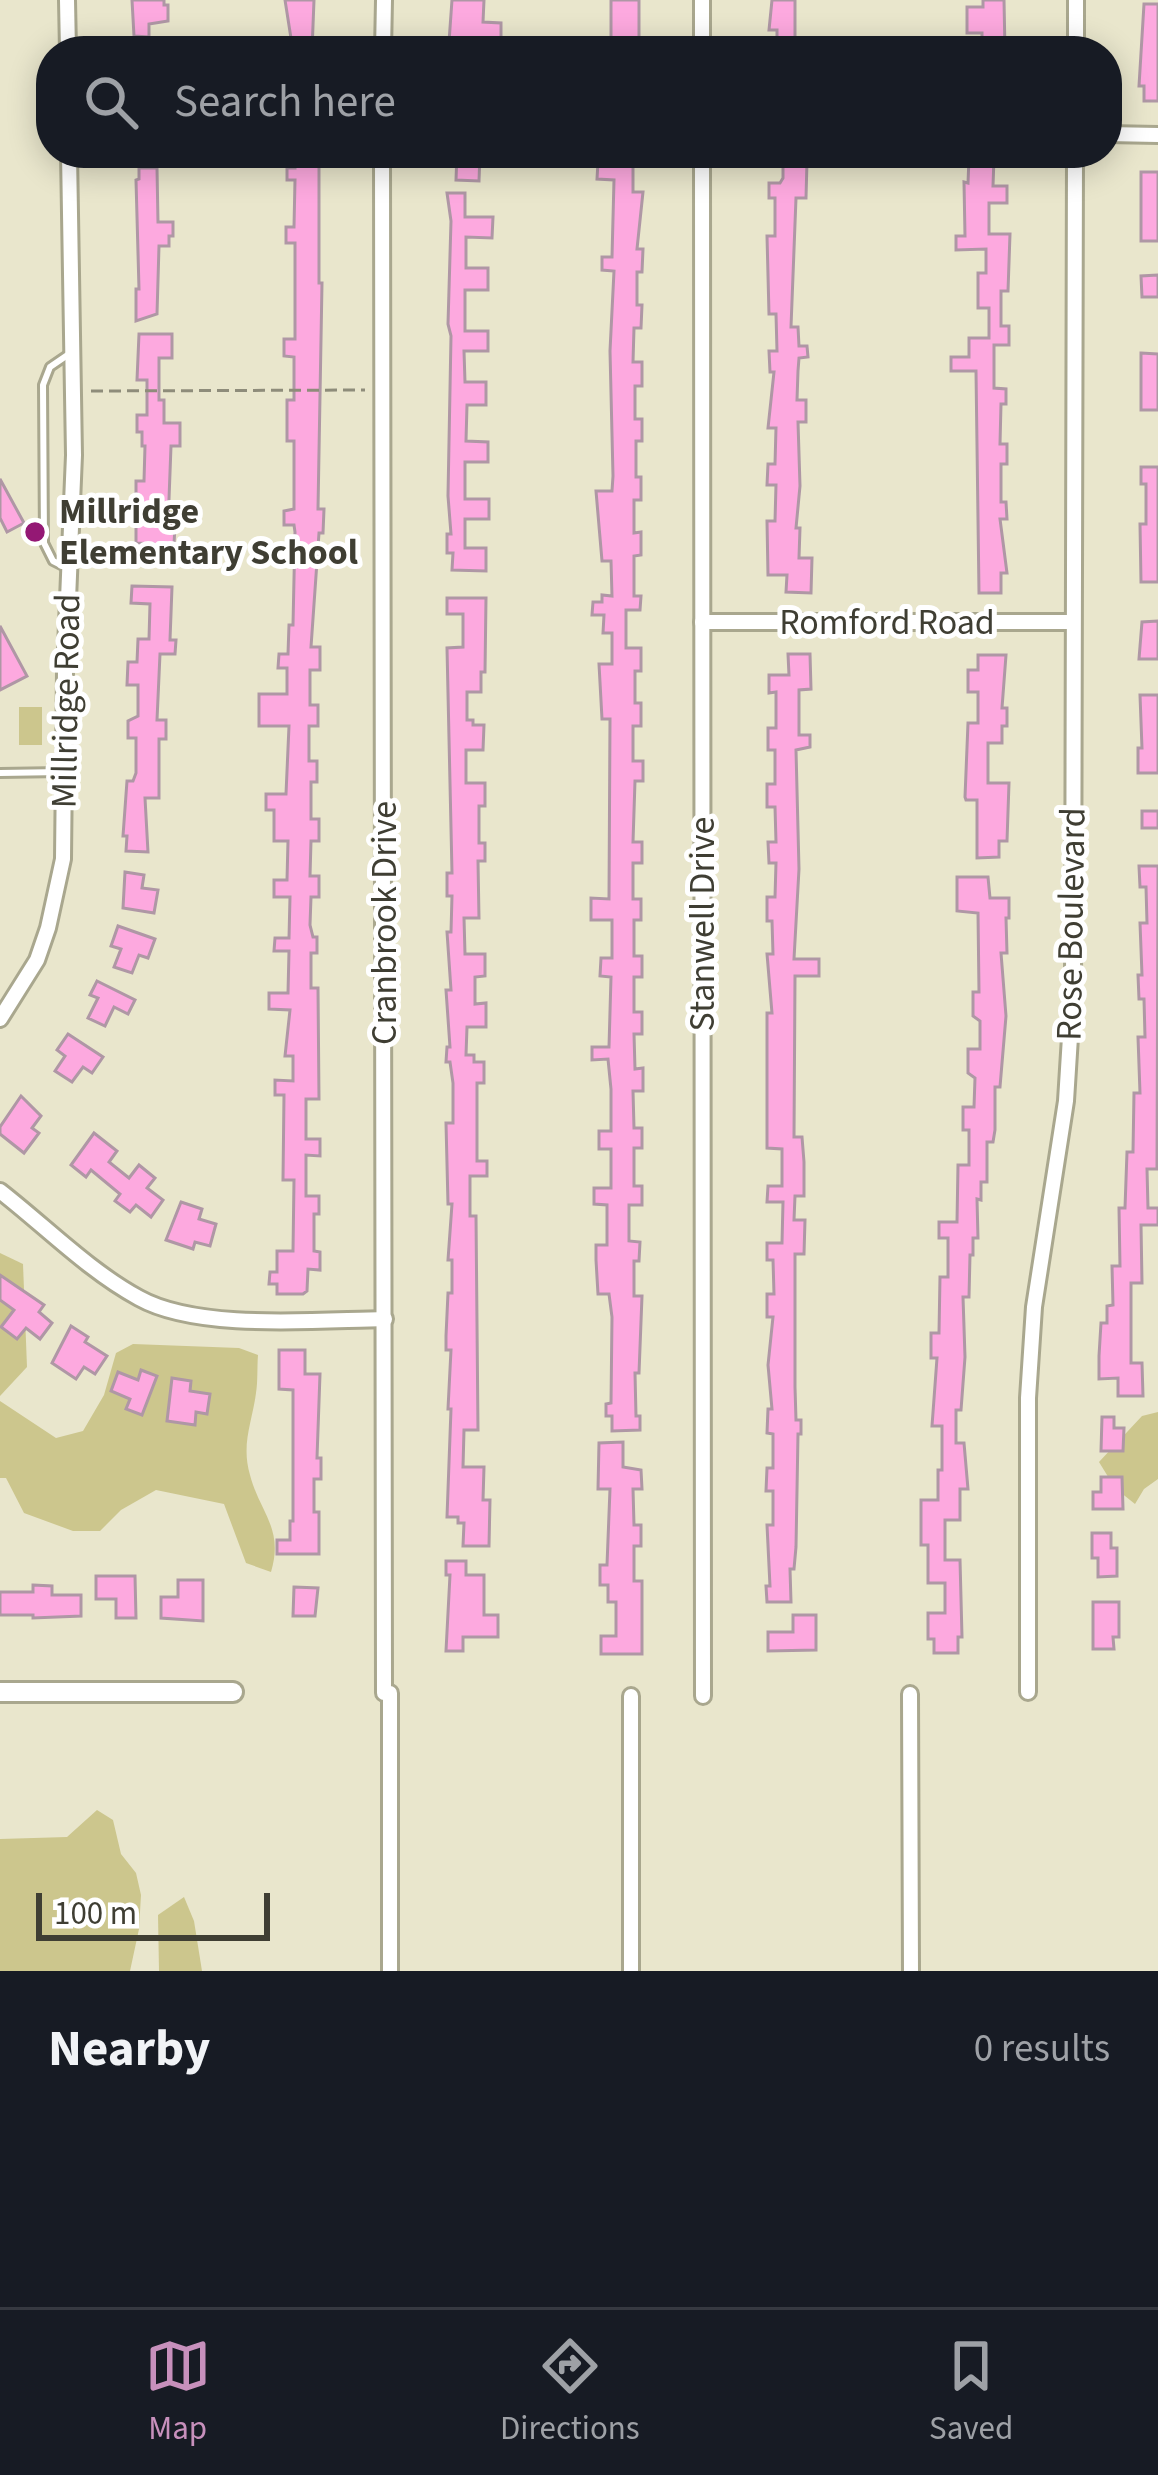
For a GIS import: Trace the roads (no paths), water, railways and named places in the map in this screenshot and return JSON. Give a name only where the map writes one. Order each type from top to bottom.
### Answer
[{"type":"street","points":[[67,0],[68,36]]},
{"type":"street","points":[[383,36],[384,0]]},
{"type":"street","points":[[703,0],[703,36]]},
{"type":"street","points":[[1076,0],[1076,36]]},
{"type":"street","points":[[1122,134],[1158,135]]},
{"type":"street","name":"Millridge Road","points":[[0,1018],[20,991],[48,928],[63,859],[74,455],[69,168]]},
{"type":"street","name":"Cranbrook Drive","points":[[382,168],[390,1971]]},
{"type":"street","name":"Stanwell Drive","points":[[702,168],[704,1696]]},
{"type":"street","name":"Rose Boulevard","points":[[1028,1691],[1028,1398],[1034,1307],[1058,1160],[1072,1021],[1075,168]]},
{"type":"street","name":"Romford Road","points":[[702,622],[1072,622]]},
{"type":"street","points":[[0,1191],[126,1289],[172,1311],[216,1318],[386,1319]]},
{"type":"street","points":[[0,1692],[233,1692]]},
{"type":"street","points":[[910,1694],[911,1971]]},
{"type":"street","points":[[631,1971],[632,1696]]},
{"type":"lane","points":[[69,569],[53,561],[44,543],[43,385],[50,367],[72,352]]},
{"type":"lane","points":[[0,772],[63,772]]},
{"type":"place","name":"Millridge Elementary School","points":[[35,532]]}]
